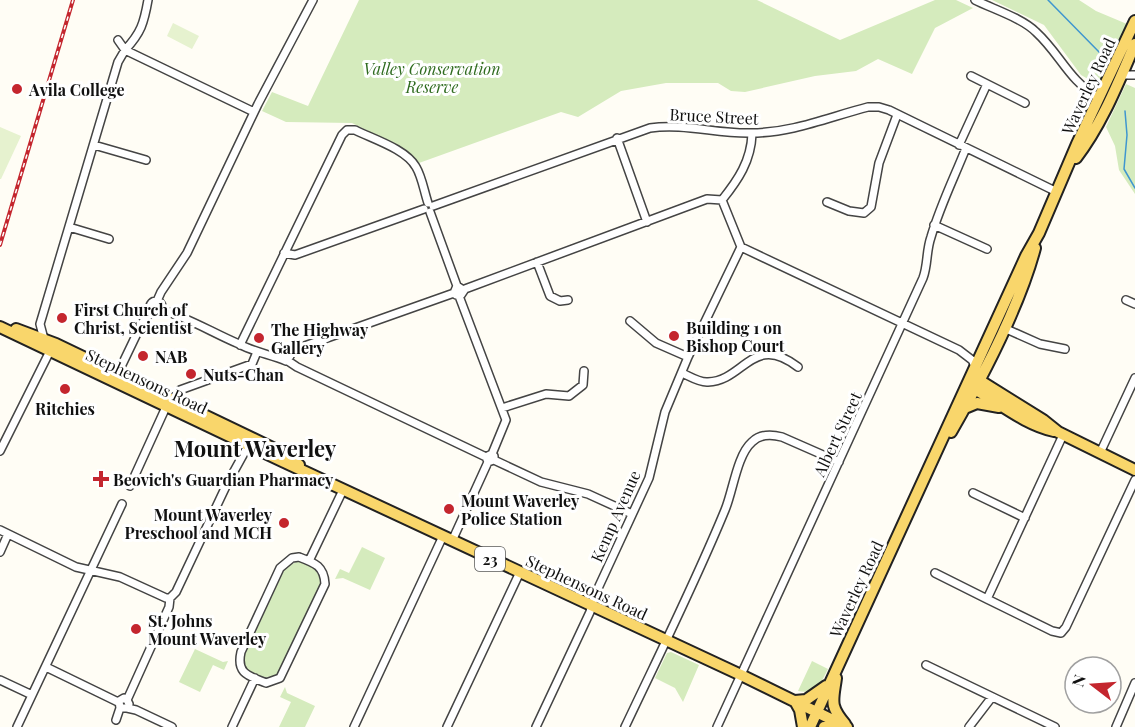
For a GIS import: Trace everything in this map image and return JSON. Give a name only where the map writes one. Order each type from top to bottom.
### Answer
[{"type":"main road","name":"Waverley Road","points":[[810,727],[931,464],[999,326],[1026,256],[1070,165],[1085,145],[1135,21]]},
{"type":"main road","name":"Waverley Road","points":[[1106,97],[1124,70],[1135,44]]},
{"type":"main road","name":"Stephensons Road","points":[[0,325],[50,351],[117,378]]},
{"type":"main road","name":"Stephensons Road","points":[[0,325],[44,339],[117,378],[284,458],[314,476],[593,605],[847,727]]},
{"type":"main road","points":[[986,353],[992,379],[1002,395]]},
{"type":"main road","name":"Waverley Road","points":[[931,464],[965,408],[973,379]]},
{"type":"main road","points":[[973,379],[1043,420],[1060,433],[1135,470]]},
{"type":"main road","points":[[973,379],[1005,409],[1040,428],[1060,433]]},
{"type":"main road","points":[[965,408],[977,403],[1005,409]]},
{"type":"main road","points":[[837,666],[832,699],[833,708],[847,727]]},
{"type":"main road","points":[[803,727],[800,710],[795,701],[806,700],[828,684]]},
{"type":"main road","points":[[825,727],[839,727]]},
{"type":"street","points":[[44,339],[40,324],[118,62],[138,36],[144,23],[148,0]]},
{"type":"street","points":[[117,378],[142,323],[151,312],[150,305],[157,301],[188,253],[254,112],[314,0]]},
{"type":"street","points":[[975,0],[1030,26],[1072,78],[1084,86],[1087,91],[1106,97]]},
{"type":"street","points":[[118,40],[125,50],[254,112]]},
{"type":"street","points":[[1124,70],[1135,75]]},
{"type":"street","points":[[970,76],[1025,103]]},
{"type":"street","name":"Albert Street","points":[[717,727],[926,269],[927,249],[934,225],[987,84]]},
{"type":"street","name":"Bruce Street","points":[[284,253],[295,255],[617,138],[660,127],[752,134],[795,128],[868,107],[879,107],[897,115],[1057,192]]},
{"type":"street","points":[[827,202],[856,214],[864,213],[871,207],[879,163],[897,115]]},
{"type":"street","points":[[240,345],[342,135],[347,130],[355,130],[403,153],[411,160],[417,168],[458,291],[506,420],[490,458],[447,538],[354,727]]},
{"type":"street","points":[[722,200],[739,178],[746,164],[752,144],[752,134]]},
{"type":"street","points":[[617,138],[647,222]]},
{"type":"street","points":[[94,146],[146,160]]},
{"type":"street","points":[[162,310],[272,358],[286,357],[296,349],[707,199],[722,200]]},
{"type":"street","points":[[722,200],[741,247],[959,350],[972,360],[973,379]]},
{"type":"street","points":[[934,225],[987,249]]},
{"type":"street","points":[[69,227],[110,239]]},
{"type":"street","name":"Kemp Avenue","points":[[536,727],[649,478],[665,412],[688,357],[741,247]]},
{"type":"street","points":[[537,262],[550,296],[560,301],[568,300]]},
{"type":"street","points":[[1126,300],[1135,304]]},
{"type":"street","points":[[157,301],[161,304],[162,310]]},
{"type":"street","points":[[151,312],[157,314],[162,310]]},
{"type":"street","points":[[630,321],[656,343],[688,357]]},
{"type":"street","points":[[28,333],[40,324]]},
{"type":"street","points":[[999,326],[1040,344],[1065,349]]},
{"type":"street","points":[[959,350],[986,353]]},
{"type":"street","points":[[0,451],[50,351]]},
{"type":"street","points":[[130,486],[170,404],[180,390],[252,364],[257,352]]},
{"type":"street","points":[[682,373],[706,383],[716,381],[749,361],[768,355],[784,356],[798,367]]},
{"type":"street","points":[[286,357],[297,367],[541,482],[588,494],[632,514]]},
{"type":"street","points":[[502,408],[546,394],[569,396],[583,385],[584,371]]},
{"type":"street","points":[[1100,453],[1135,378]]},
{"type":"street","points":[[0,430],[10,432]]},
{"type":"street","points":[[987,599],[1025,518],[1060,433]]},
{"type":"street","points":[[625,727],[726,508],[745,451],[752,441],[771,434],[839,462]]},
{"type":"street","points":[[168,598],[176,592],[227,484],[250,442]]},
{"type":"street","points":[[935,573],[1052,631],[1061,633],[1066,627],[1135,480]]},
{"type":"street","points":[[309,561],[343,490]]},
{"type":"street","points":[[973,493],[1025,518]]},
{"type":"street","points":[[17,727],[122,504]]},
{"type":"street","points":[[0,530],[89,571],[120,577],[168,598]]},
{"type":"street","points":[[0,552],[9,534]]},
{"type":"street","points":[[299,557],[309,561],[317,565],[324,573],[325,584],[280,678],[266,683],[243,672],[239,663],[241,652],[280,568],[292,558],[299,557]]},
{"type":"street","points":[[447,727],[520,572]]},
{"type":"street","points":[[114,724],[169,608],[168,598]]},
{"type":"street","points":[[926,665],[1055,727]]},
{"type":"street","points":[[46,667],[124,702],[172,727]]},
{"type":"street","points":[[232,727],[255,678]]},
{"type":"street","points":[[0,680],[32,695]]},
{"type":"street","points":[[1116,727],[1135,684]]},
{"type":"street","points":[[969,727],[992,697]]},
{"type":"green space","name":"Valley Conservation Reserve","points":[[359,0],[757,0],[840,40],[935,0],[956,0],[973,8],[935,28],[912,74],[878,59],[856,71],[815,76],[745,92],[731,91],[718,83],[666,83],[621,91],[578,117],[561,112],[419,163],[406,150],[352,123],[286,122],[262,111],[272,92],[308,106]]},
{"type":"green space","points":[[992,0],[1079,0],[1096,11],[1127,24],[1100,82],[1095,83],[1081,75],[1044,25]]},
{"type":"green space","points":[[173,23],[199,36],[192,49],[167,36]]},
{"type":"green space","points":[[1126,84],[1135,88],[1135,194],[1119,170],[1115,146],[1106,127]]},
{"type":"green space","points":[[0,127],[21,136],[1,179],[0,179]]},
{"type":"green space","points":[[362,547],[385,558],[370,590],[343,578],[335,579],[340,569],[349,573]]},
{"type":"green space","points":[[298,561],[314,569],[322,583],[279,673],[268,677],[256,675],[247,669],[243,658],[285,568]]},
{"type":"green space","points":[[195,649],[223,662],[228,661],[224,670],[213,665],[200,692],[179,682]]},
{"type":"green space","points":[[671,652],[699,665],[683,702],[675,688],[655,678],[667,653]]},
{"type":"green space","points":[[812,661],[828,669],[817,687],[809,691],[798,691]]},
{"type":"green space","points":[[285,687],[287,693],[315,706],[305,727],[279,727],[291,702],[280,697]]},
{"type":"waterway","points":[[1048,0],[1101,54]]},
{"type":"waterway","points":[[1125,111],[1127,135],[1124,169],[1135,188]]},
{"type":"railway","points":[[0,245],[73,0]]},
{"type":"place","name":"Avila College","points":[[17,89]]},
{"type":"place","name":"First Church of Christ, Scientist","points":[[62,318]]},
{"type":"place","name":"Building 1 on Bishop Court","points":[[674,336]]},
{"type":"place","name":"The Highway Gallery","points":[[259,338]]},
{"type":"place","name":"NAB","points":[[143,356]]},
{"type":"place","name":"Nuts-Chan","points":[[191,374]]},
{"type":"place","name":"Ritchies","points":[[65,389]]},
{"type":"place","name":"Beovich's Guardian Pharmacy","points":[[101,479]]},
{"type":"place","name":"Mount Waverley Police Station","points":[[449,509]]},
{"type":"place","name":"Mount Waverley Preschool and MCH","points":[[284,523]]},
{"type":"place","name":"St. Johns Mount Waverley","points":[[136,629]]},
{"type":"district","name":"Mount Waverley","points":[[255,448]]}]
